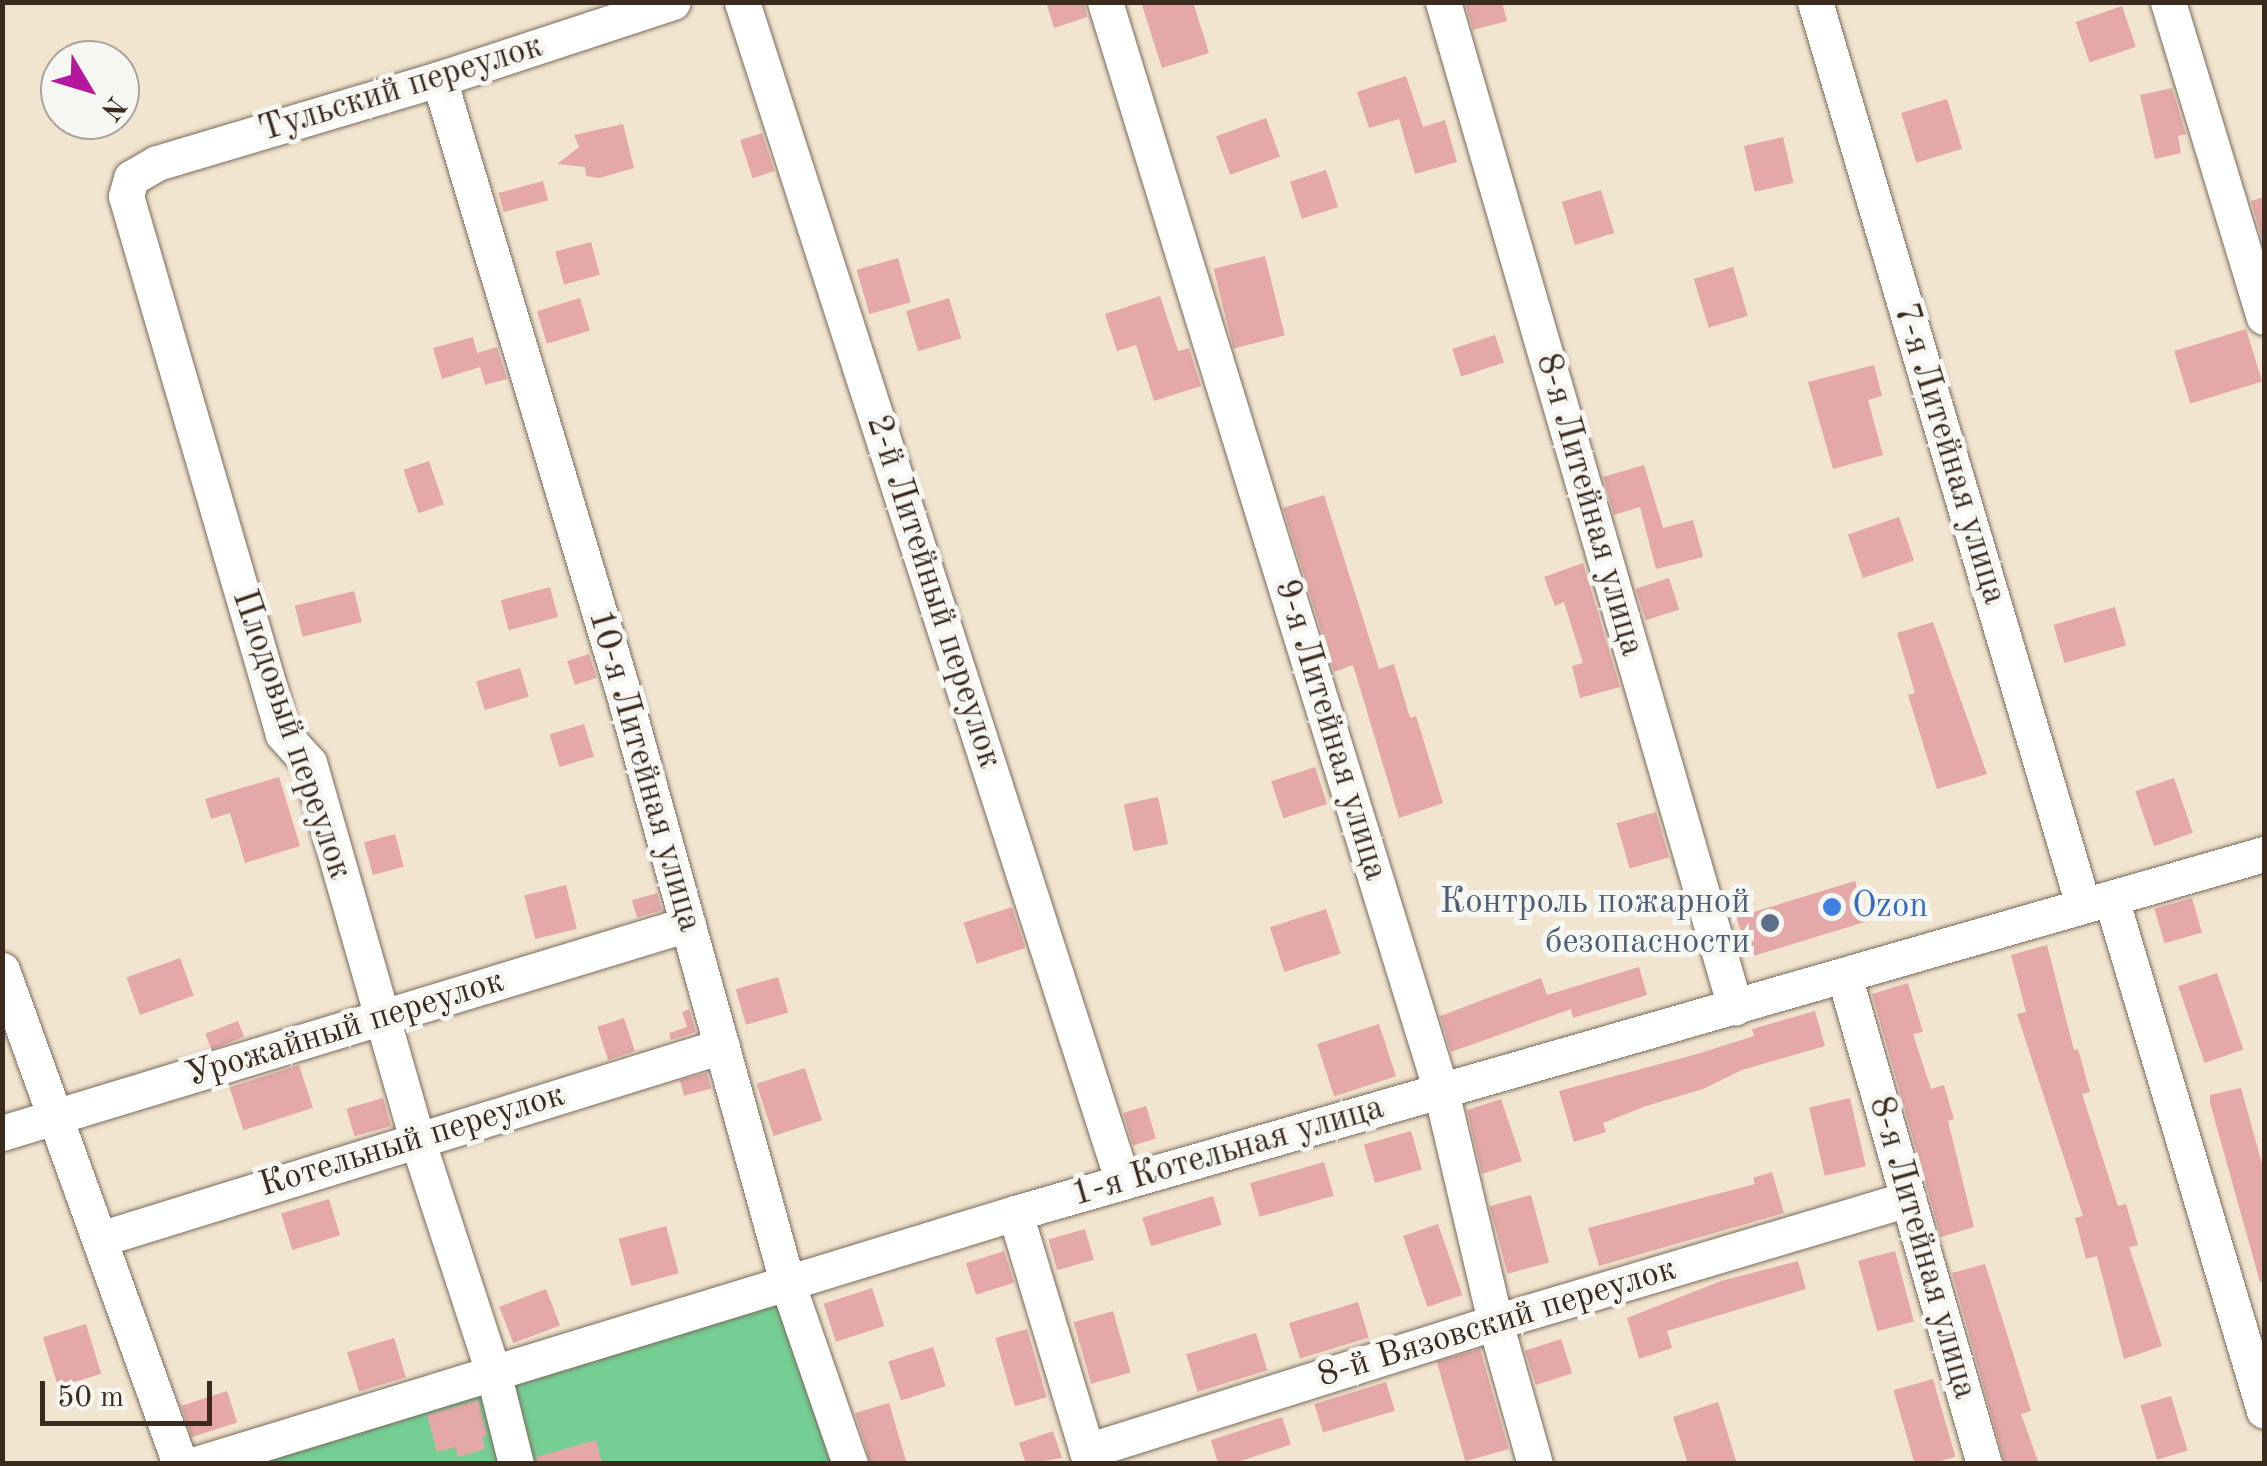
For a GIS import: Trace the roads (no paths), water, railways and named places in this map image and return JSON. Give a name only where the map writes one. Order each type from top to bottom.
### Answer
[{"type":"street","name":"Тульский переулок","points":[[131,178],[156,163],[439,79],[673,2]]},
{"type":"street","name":"2-й Литейный переулок","points":[[742,2],[1122,1182]]},
{"type":"street","name":"9-я Литейная улица","points":[[1105,2],[1440,1090],[1495,1322],[1536,1464]]},
{"type":"street","name":"8-я Литейная улица","points":[[1443,2],[1735,1007]]},
{"type":"street","name":"7-я Литейная улица","points":[[1815,2],[2097,902],[2264,1412]]},
{"type":"street","points":[[2168,2],[2264,316]]},
{"type":"street","name":"10-я Литейная улица","points":[[439,79],[624,696],[788,1282],[850,1464]]},
{"type":"street","name":"Плодовый переулок","points":[[131,178],[127,213],[160,325],[283,734],[309,763],[417,1139],[493,1372],[516,1464]]},
{"type":"street","name":"1-я Котельная улица","points":[[196,1464],[1015,1213],[2264,854]]},
{"type":"street","name":"Урожайный переулок","points":[[2,1133],[688,924]]},
{"type":"street","points":[[2,970],[103,1238],[180,1464]]},
{"type":"street","name":"8-я Литейная улица","points":[[1844,974],[1984,1464]]},
{"type":"street","name":"Котельный переулок","points":[[103,1238],[722,1046]]},
{"type":"street","name":"8-й Вязовский переулок","points":[[1089,1457],[1495,1322],[1908,1199]]},
{"type":"street","points":[[1015,1213],[1089,1457]]},
{"type":"place","name":"Ozon","points":[[1832,907]]},
{"type":"place","name":"Контроль пожарной безопасности","points":[[1770,923]]}]
